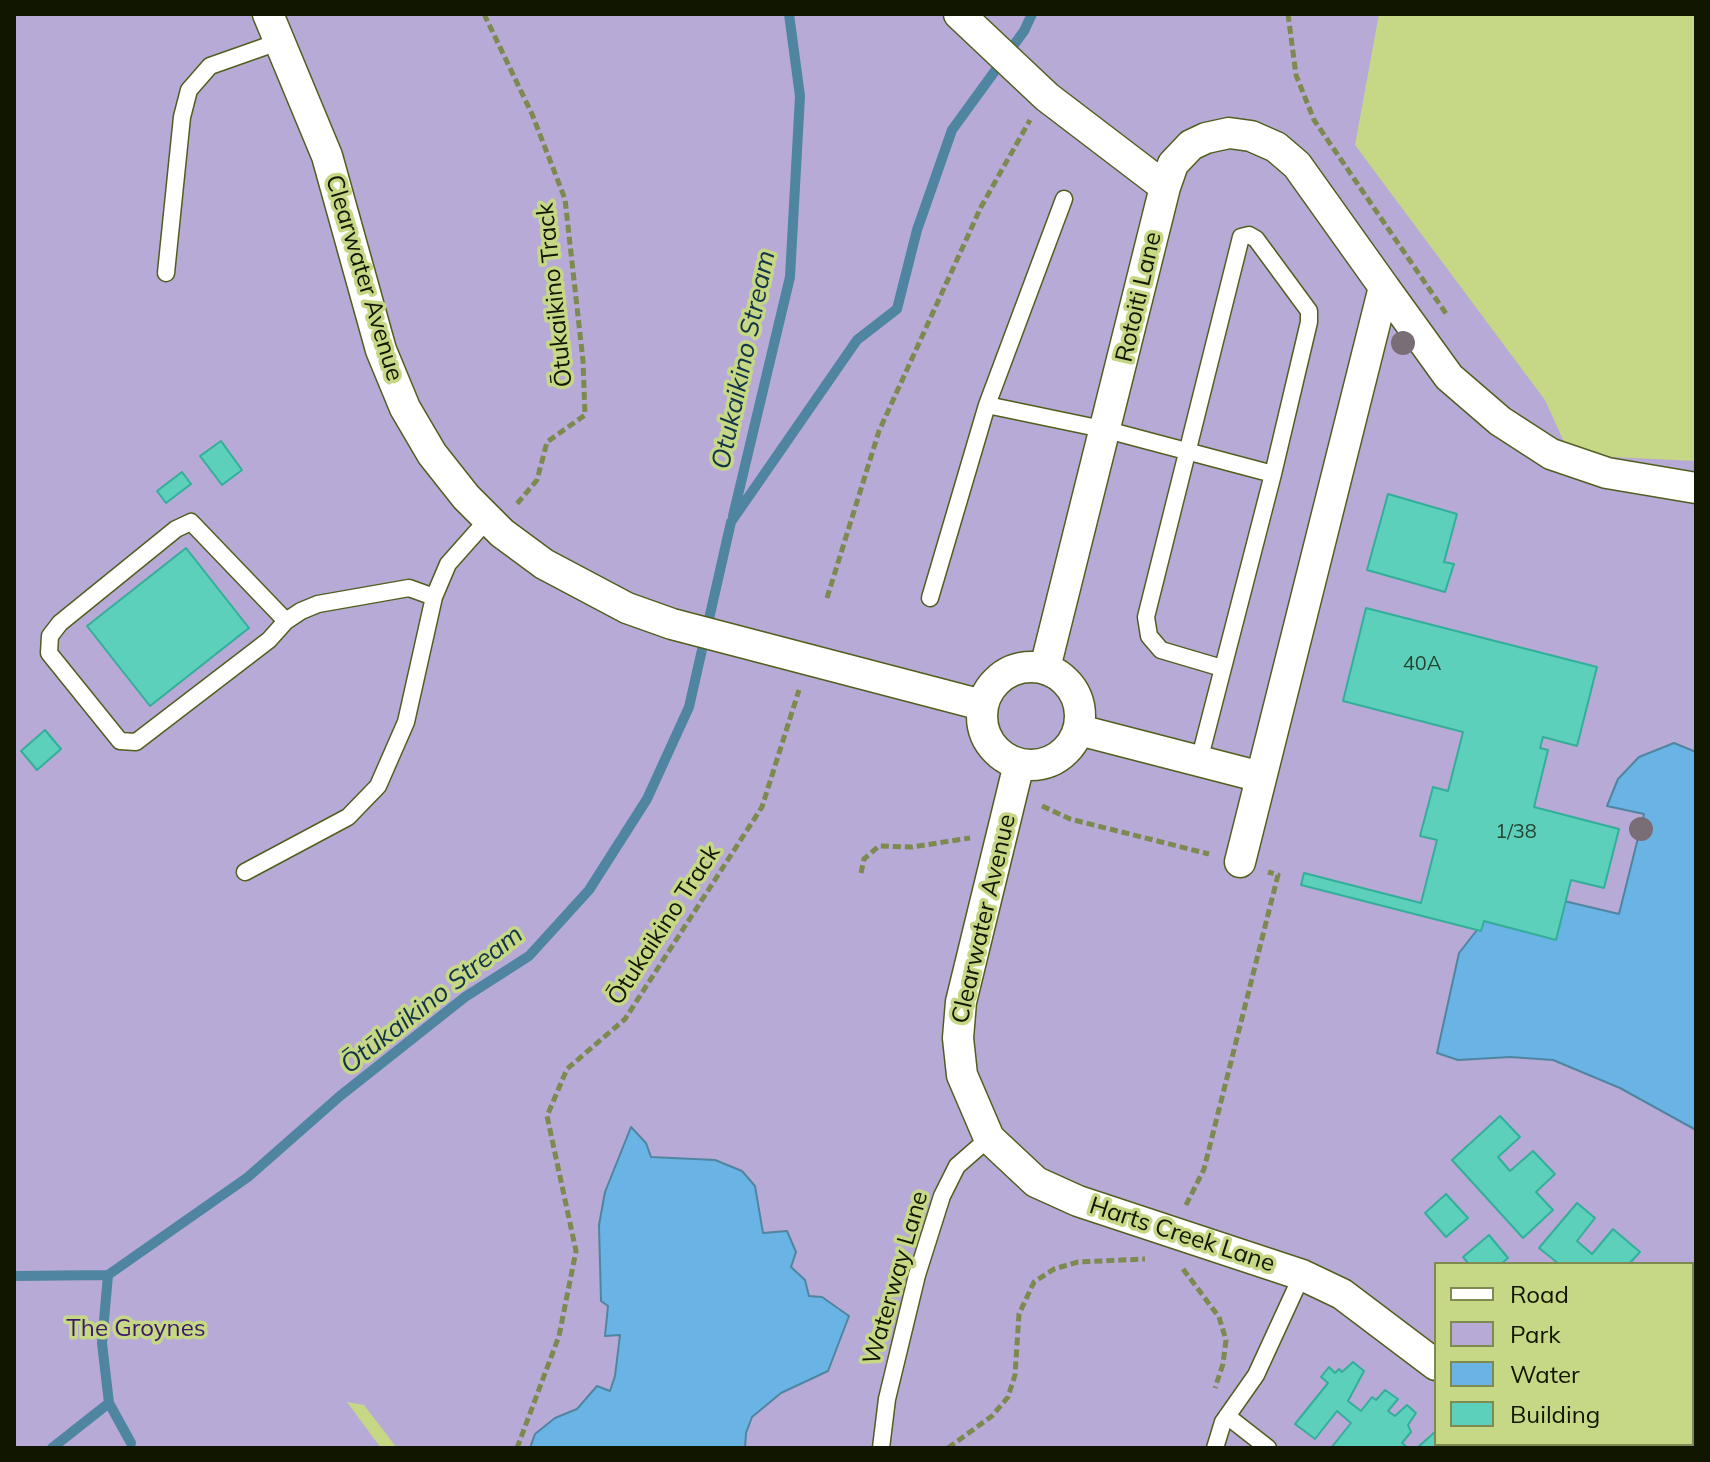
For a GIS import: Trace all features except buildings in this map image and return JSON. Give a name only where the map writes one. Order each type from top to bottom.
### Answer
[{"type":"street","points":[[963,18],[1041,104],[1165,187]]},
{"type":"street","name":"Clearwater Avenue","points":[[274,27],[327,156],[381,350],[405,408],[432,454],[493,523],[544,564],[586,590],[672,624],[982,705]]},
{"type":"street","name":"Rotoiti Lane","points":[[1045,668],[1107,430],[1165,187],[1173,164],[1191,145],[1206,138],[1229,133],[1251,136],[1276,147],[1297,165],[1449,377],[1500,421],[1551,454],[1607,473],[1696,488]]},
{"type":"street","points":[[1240,862],[1384,287]]},
{"type":"street","points":[[1028,666],[1045,668],[1070,685],[1078,699],[1079,730],[1072,744],[1048,763],[1016,777],[993,749],[981,721],[982,705],[988,690],[1012,670],[1028,666]]},
{"type":"street","points":[[1079,730],[1261,777]]},
{"type":"street","name":"Clearwater Avenue","points":[[962,1075],[958,1038],[961,1002],[1016,777]]},
{"type":"street","name":"Harts Creek Lane","points":[[962,1075],[989,1138],[1036,1182],[1166,1242],[1302,1275],[1342,1294],[1434,1363]]},
{"type":"lane","points":[[166,273],[182,117],[189,90],[210,66],[274,27]]},
{"type":"lane","points":[[930,598],[987,405],[1064,199]]},
{"type":"lane","points":[[1199,761],[1273,474],[1309,311],[1256,239],[1249,235],[1241,237],[1146,617],[1149,636],[1161,650],[1222,668]]},
{"type":"lane","points":[[987,405],[1107,430],[1273,474]]},
{"type":"lane","points":[[286,621],[191,522],[176,529],[60,623],[50,636],[49,653],[120,741],[136,742],[269,640],[286,621],[318,604],[409,588],[434,597]]},
{"type":"lane","points":[[245,872],[348,817],[378,786],[406,722],[434,597],[448,564],[493,523]]},
{"type":"lane","name":"Waterway Lane","points":[[881,1448],[887,1399],[913,1291],[942,1196],[957,1166],[989,1138]]},
{"type":"lane","points":[[1215,1448],[1227,1416],[1256,1375],[1302,1275]]},
{"type":"lane","points":[[1227,1416],[1268,1448]]},
{"type":"path","name":"Ōtukaikino Track","points":[[484,14],[532,114],[565,199],[585,415],[547,442],[537,480],[493,523]]},
{"type":"path","points":[[1288,14],[1296,75],[1314,120],[1453,326]]},
{"type":"path","points":[[827,598],[879,431],[981,207],[1041,104]]},
{"type":"path","name":"Ōtukaikino Track","points":[[517,1448],[559,1336],[576,1251],[547,1116],[567,1069],[625,1019],[762,807],[802,681]]},
{"type":"path","points":[[948,1448],[992,1416],[1008,1397],[1015,1375],[1019,1314],[1034,1282],[1054,1269],[1078,1262],[1148,1258],[1166,1242],[1204,1169],[1278,875],[1240,862],[1070,819],[1016,777]]},
{"type":"path","points":[[861,873],[864,859],[879,846],[912,847],[1003,834]]},
{"type":"path","points":[[1166,1242],[1219,1317],[1226,1340],[1213,1402],[1227,1416]]},
{"type":"green space","name":"The Groynes","points":[[14,14],[1379,14],[1355,145],[1545,400],[1570,455],[1696,461],[1696,1448],[397,1448],[364,1405],[347,1402],[381,1448],[14,1448]]},
{"type":"water","points":[[1674,743],[1696,752],[1696,1130],[1620,1088],[1553,1060],[1510,1057],[1458,1060],[1437,1053],[1459,953],[1484,921],[1556,939],[1564,901],[1619,914],[1644,814],[1607,806],[1618,779],[1639,757]]},
{"type":"water","points":[[631,1127],[646,1143],[651,1157],[715,1160],[742,1171],[755,1186],[763,1233],[787,1231],[796,1252],[791,1267],[805,1280],[809,1296],[822,1297],[849,1316],[828,1371],[781,1393],[752,1417],[745,1448],[530,1448],[535,1434],[555,1418],[577,1409],[597,1386],[610,1391],[615,1376],[620,1335],[605,1336],[608,1306],[601,1301],[599,1225],[605,1192]]},
{"type":"waterway","name":"Otukaikino Stream","points":[[733,516],[790,277],[800,96],[789,14]]},
{"type":"waterway","name":"Ōtūkaikino Stream","points":[[14,1276],[108,1275],[248,1177],[340,1096],[465,997],[529,956],[589,890],[647,799],[689,707],[731,522],[857,340],[897,309],[917,230],[952,130],[1024,31],[1032,14]]},
{"type":"waterway","points":[[108,1275],[102,1343],[109,1403],[131,1443]]},
{"type":"waterway","points":[[52,1448],[109,1403]]}]
